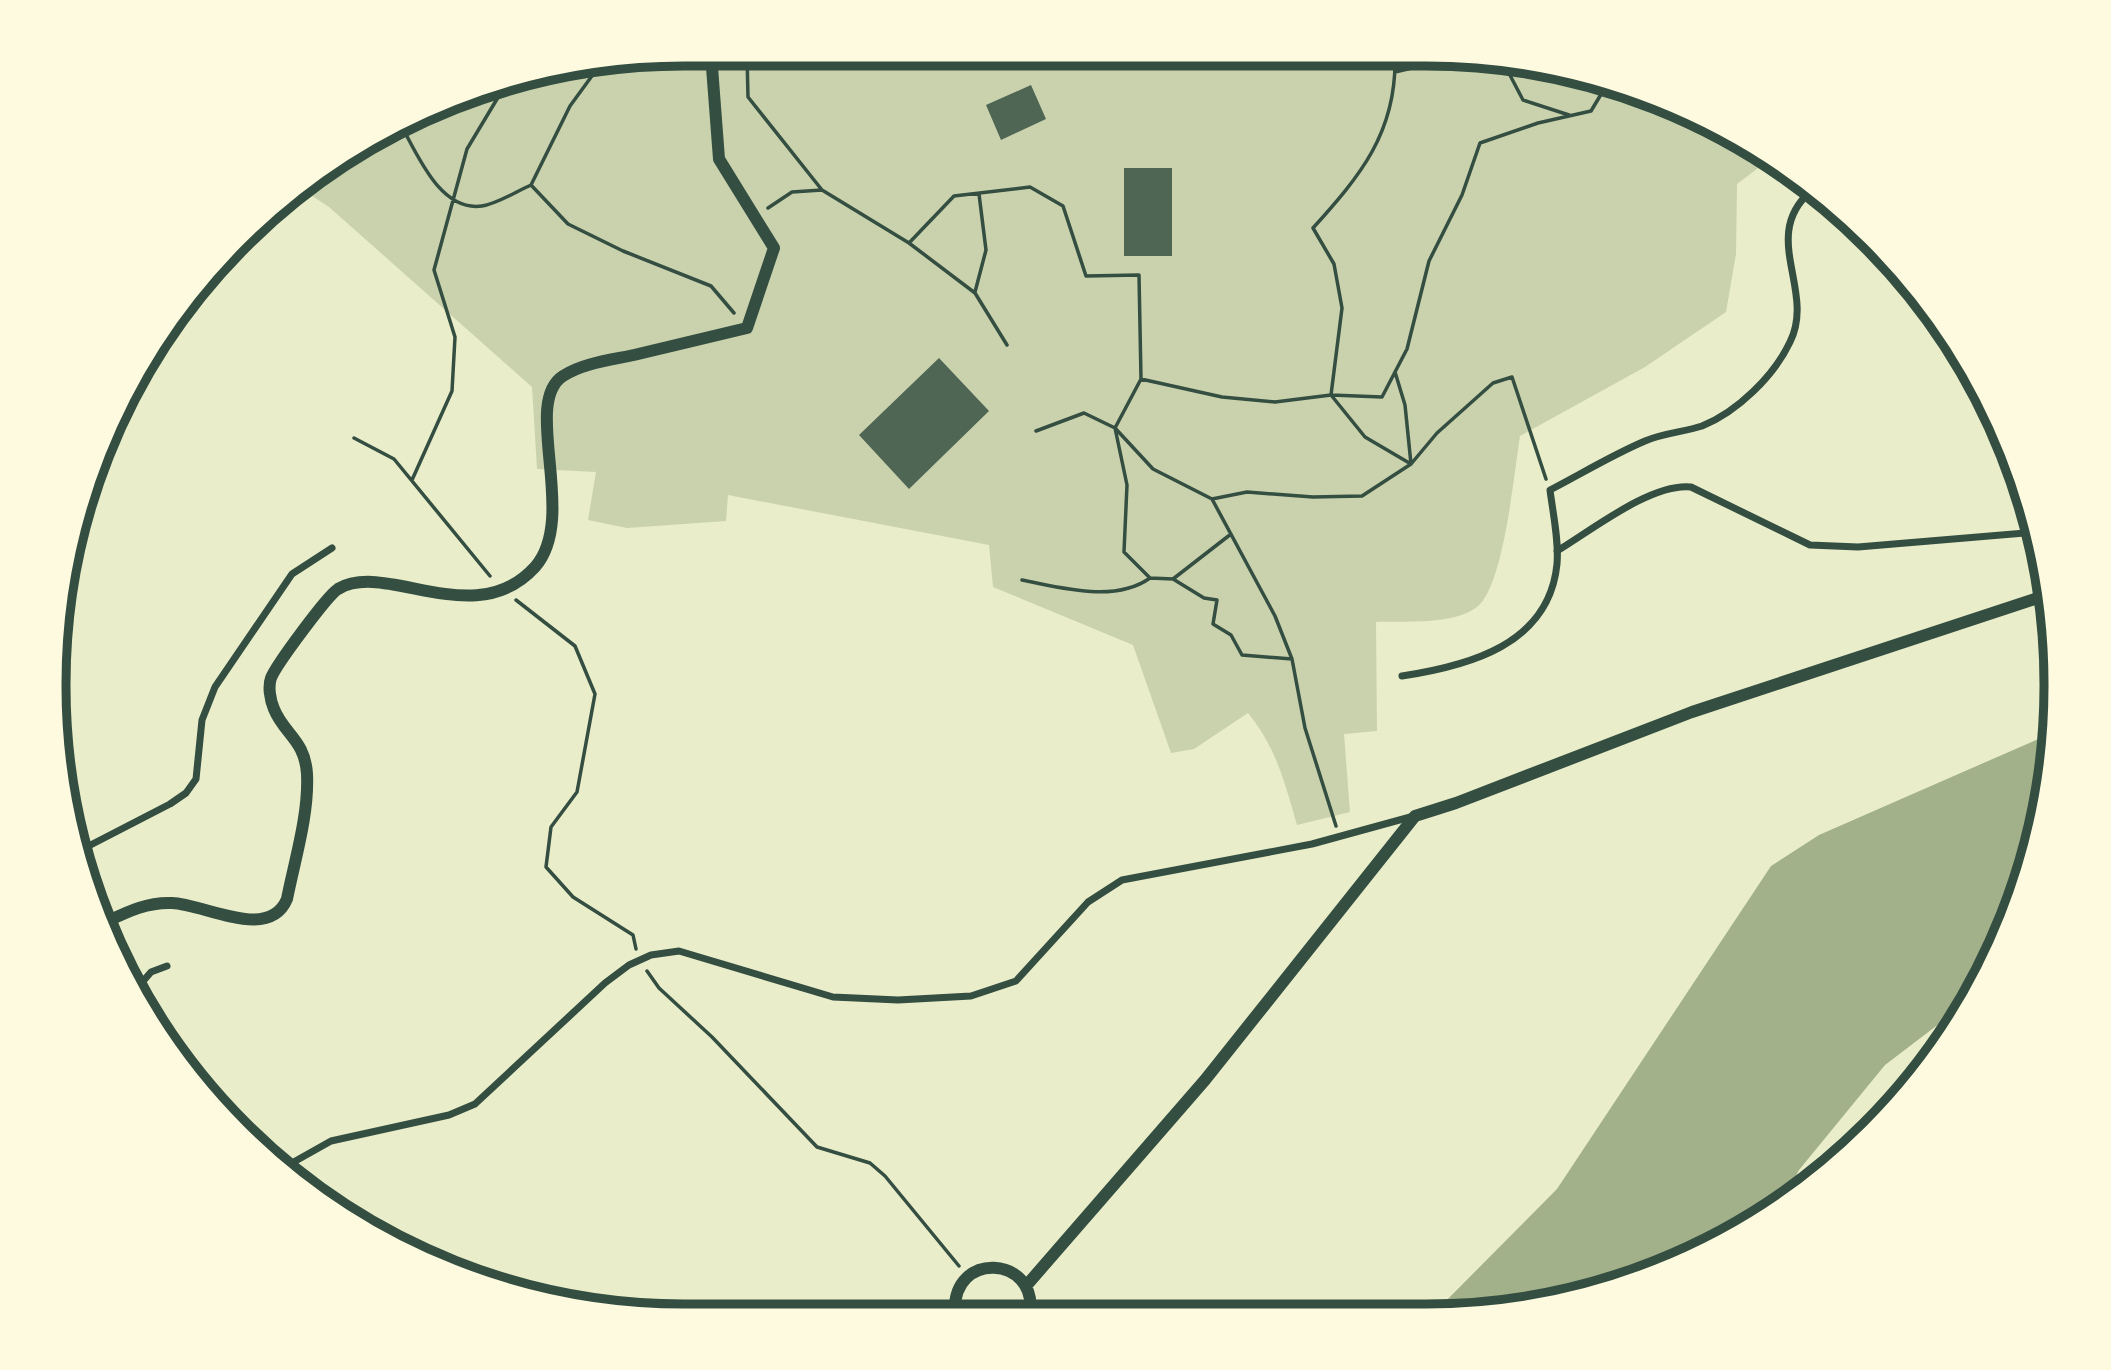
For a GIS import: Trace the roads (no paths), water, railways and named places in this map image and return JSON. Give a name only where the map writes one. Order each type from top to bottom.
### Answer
[{"type":"street","points":[[112,918],[139,907],[168,902],[250,919],[274,917],[282,911],[287,899],[307,789],[302,751],[293,734],[274,711],[270,696],[271,678],[336,590],[353,582],[371,582],[451,596],[501,589],[522,578],[536,565],[549,543],[553,521],[552,466],[545,405],[550,390],[562,376],[596,363],[747,328],[774,248],[719,159],[712,66]]},
{"type":"street","points":[[1402,676],[1450,668],[1507,645],[1522,635],[1545,602],[1553,584],[1558,551],[1550,490],[1647,440],[1695,428],[1716,419],[1745,398],[1767,376],[1790,343],[1795,329],[1797,293],[1788,248],[1789,222],[1793,211],[1806,197]]},
{"type":"street","points":[[1558,551],[1652,494],[1678,486],[1699,491],[1810,545],[1858,547],[2025,533]]},
{"type":"street","points":[[88,846],[187,793],[196,779],[202,720],[215,687],[292,574],[332,548]]},
{"type":"street","points":[[292,1163],[331,1142],[449,1115],[475,1104],[605,983],[639,959],[679,951],[833,997],[898,1000],[971,996],[1016,981],[1088,902],[1122,880],[1284,850],[1415,816],[1692,712],[2038,598]]},
{"type":"street","points":[[1026,1286],[1205,1080],[1415,816]]},
{"type":"street","points":[[142,981],[151,972],[167,966]]},
{"type":"street","points":[[956,1304],[960,1286],[967,1276],[978,1270],[1002,1268],[1014,1273],[1026,1286],[1029,1304]]}]
